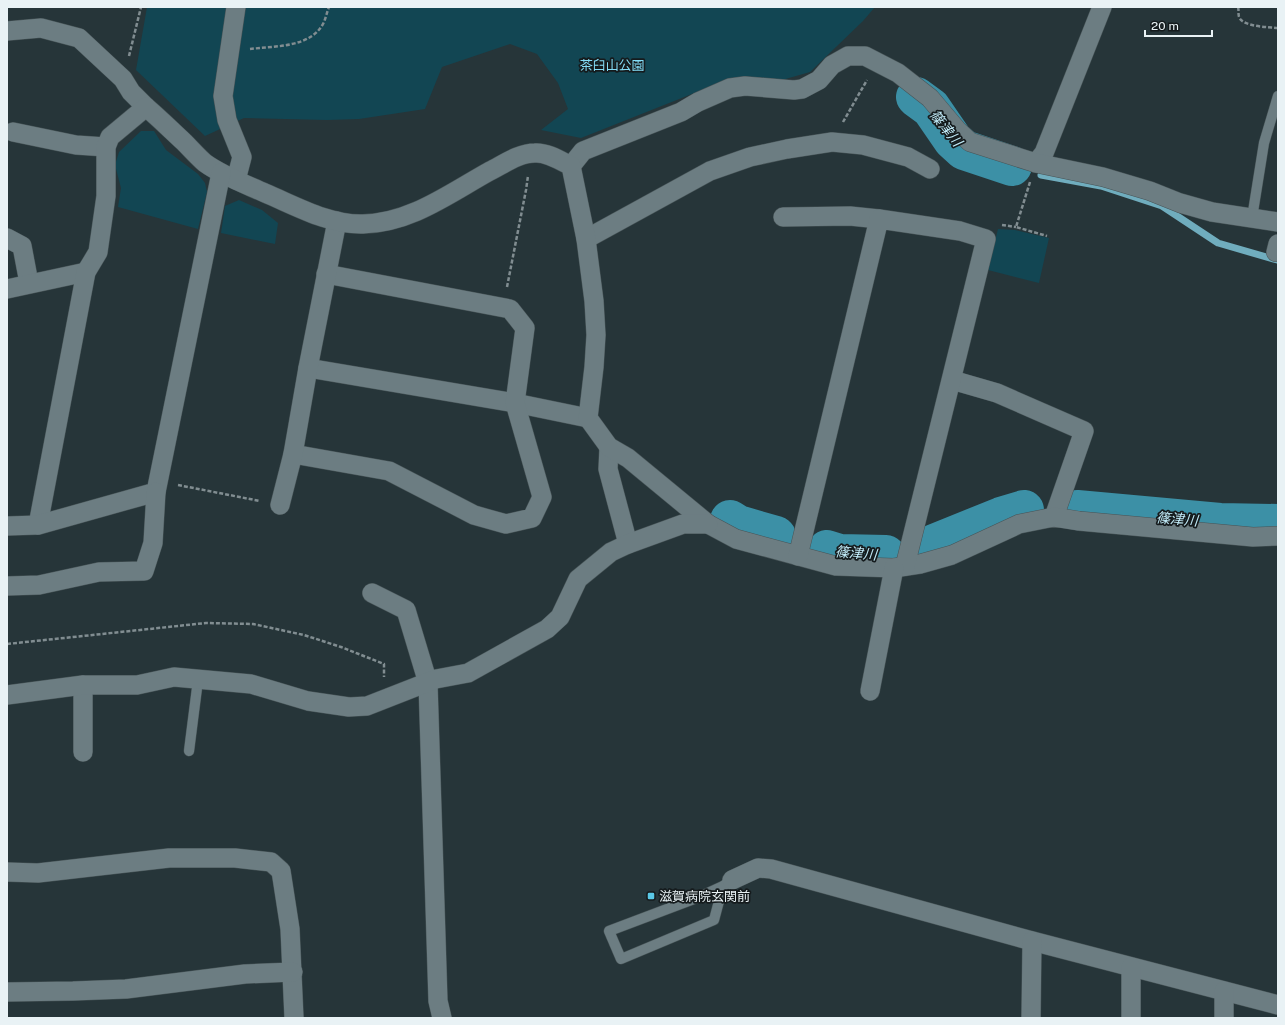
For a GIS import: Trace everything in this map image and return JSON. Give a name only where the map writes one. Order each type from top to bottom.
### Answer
[{"type":"street","points":[[7,586],[39,585],[99,572],[144,571],[153,543],[156,492],[228,176],[242,157],[227,120],[223,96],[236,7]]},
{"type":"street","points":[[1036,163],[1044,153],[1102,7]]},
{"type":"street","points":[[7,31],[41,28],[79,38],[123,79],[131,92],[205,163],[228,176],[308,212],[337,221],[362,224],[388,222],[416,212],[439,201],[522,154],[536,152],[560,160],[571,166],[586,239],[594,301],[596,335],[588,418]]},
{"type":"street","points":[[571,166],[583,151],[681,112],[698,102],[730,88],[745,86],[794,90],[802,89],[819,80],[832,65],[848,56],[865,56],[898,73],[930,98],[956,130],[970,142],[1036,163],[1103,177],[1150,191],[1180,203],[1212,212],[1278,222]]},
{"type":"street","points":[[38,525],[86,272],[98,252],[106,196],[106,147],[110,137],[146,107]]},
{"type":"street","points":[[13,132],[76,145],[106,147]]},
{"type":"street","points":[[586,239],[710,171],[750,157],[787,149],[832,142],[863,145],[908,157],[930,169]]},
{"type":"street","points":[[783,217],[850,216],[879,218],[960,231],[986,239],[952,380],[900,567],[870,691]]},
{"type":"street","points":[[798,556],[879,218]]},
{"type":"street","points":[[272,503],[293,454],[308,368],[337,221]]},
{"type":"street","points":[[7,238],[22,246],[29,283]]},
{"type":"street","points":[[7,289],[29,283],[86,272]]},
{"type":"street","points":[[293,454],[389,471],[474,515],[506,524],[532,518],[542,497],[515,403],[525,328],[510,309],[326,274]]},
{"type":"street","points":[[308,368],[515,403],[588,418],[610,448],[628,458],[708,524],[736,539],[836,566],[900,567],[920,564],[952,555],[1019,524],[1054,517],[1079,521],[1253,537],[1278,536]]},
{"type":"street","points":[[952,380],[997,393],[1084,432],[1054,517]]},
{"type":"street","points":[[610,448],[608,469],[628,544]]},
{"type":"street","points":[[7,526],[38,525],[156,492]]},
{"type":"street","points":[[7,694],[83,685],[137,685],[174,677],[251,684],[308,700],[349,707],[367,706],[436,679],[468,673],[547,629],[560,617],[578,579],[611,552],[628,544],[683,524],[708,524]]},
{"type":"street","points":[[372,593],[406,610],[428,683],[438,1001],[442,1018]]},
{"type":"street","points":[[83,685],[83,752]]},
{"type":"street","points":[[7,872],[38,873],[169,858],[235,858],[271,862],[281,871],[290,929],[294,1018]]},
{"type":"street","points":[[727,883],[758,868],[771,869],[1032,941],[1278,1005]]},
{"type":"street","points":[[1031,1018],[1032,941]]},
{"type":"street","points":[[1131,967],[1131,1018]]},
{"type":"street","points":[[7,992],[126,989],[245,974],[292,972]]},
{"type":"street","points":[[1224,991],[1224,1018]]},
{"type":"lane","points":[[1252,218],[1264,143],[1278,96]]},
{"type":"lane","points":[[189,751],[198,680]]},
{"type":"lane","points":[[727,883],[714,920],[621,959],[610,931],[699,897],[727,883]]},
{"type":"path","points":[[123,79],[141,7]]},
{"type":"path","points":[[250,49],[297,43],[314,35],[324,23],[329,7]]},
{"type":"path","points":[[1238,7],[1239,16],[1243,22],[1250,25],[1278,28]]},
{"type":"path","points":[[832,142],[878,62]]},
{"type":"path","points":[[1036,163],[1016,227],[1047,236]]},
{"type":"path","points":[[502,308],[526,190],[528,169]]},
{"type":"path","points":[[191,488],[272,503]]},
{"type":"path","points":[[7,644],[206,623],[253,624],[304,635],[341,647],[384,664],[384,700]]},
{"type":"green space","name":"茶臼山公園","points":[[147,7],[875,7],[863,21],[810,72],[782,80],[727,80],[581,138],[541,130],[568,109],[558,83],[537,54],[510,44],[442,67],[425,109],[359,119],[327,120],[244,118],[205,136],[136,70]]},
{"type":"green space","points":[[141,131],[154,131],[166,150],[198,174],[205,183],[207,192],[198,229],[118,207],[121,188],[115,165],[119,152]]},
{"type":"green space","points":[[239,200],[262,210],[278,223],[275,244],[221,233],[225,206]]},
{"type":"green space","points":[[998,229],[1015,230],[1049,238],[1039,283],[988,270]]},
{"type":"waterway","name":"篠津川","points":[[916,97],[931,108],[953,140],[964,150],[1012,166]]},
{"type":"waterway","points":[[1041,175],[1101,186],[1162,206],[1218,243],[1277,260]]},
{"type":"waterway","name":"篠津川","points":[[934,544],[1001,517],[1024,510]]},
{"type":"waterway","name":"篠津川","points":[[1077,510],[1220,523],[1278,524]]},
{"type":"waterway","name":"篠津川","points":[[730,520],[738,525],[776,536]]},
{"type":"waterway","name":"篠津川","points":[[827,550],[840,554],[886,555]]},
{"type":"place","name":"滋賀病院玄関前","points":[[651,896]]}]
